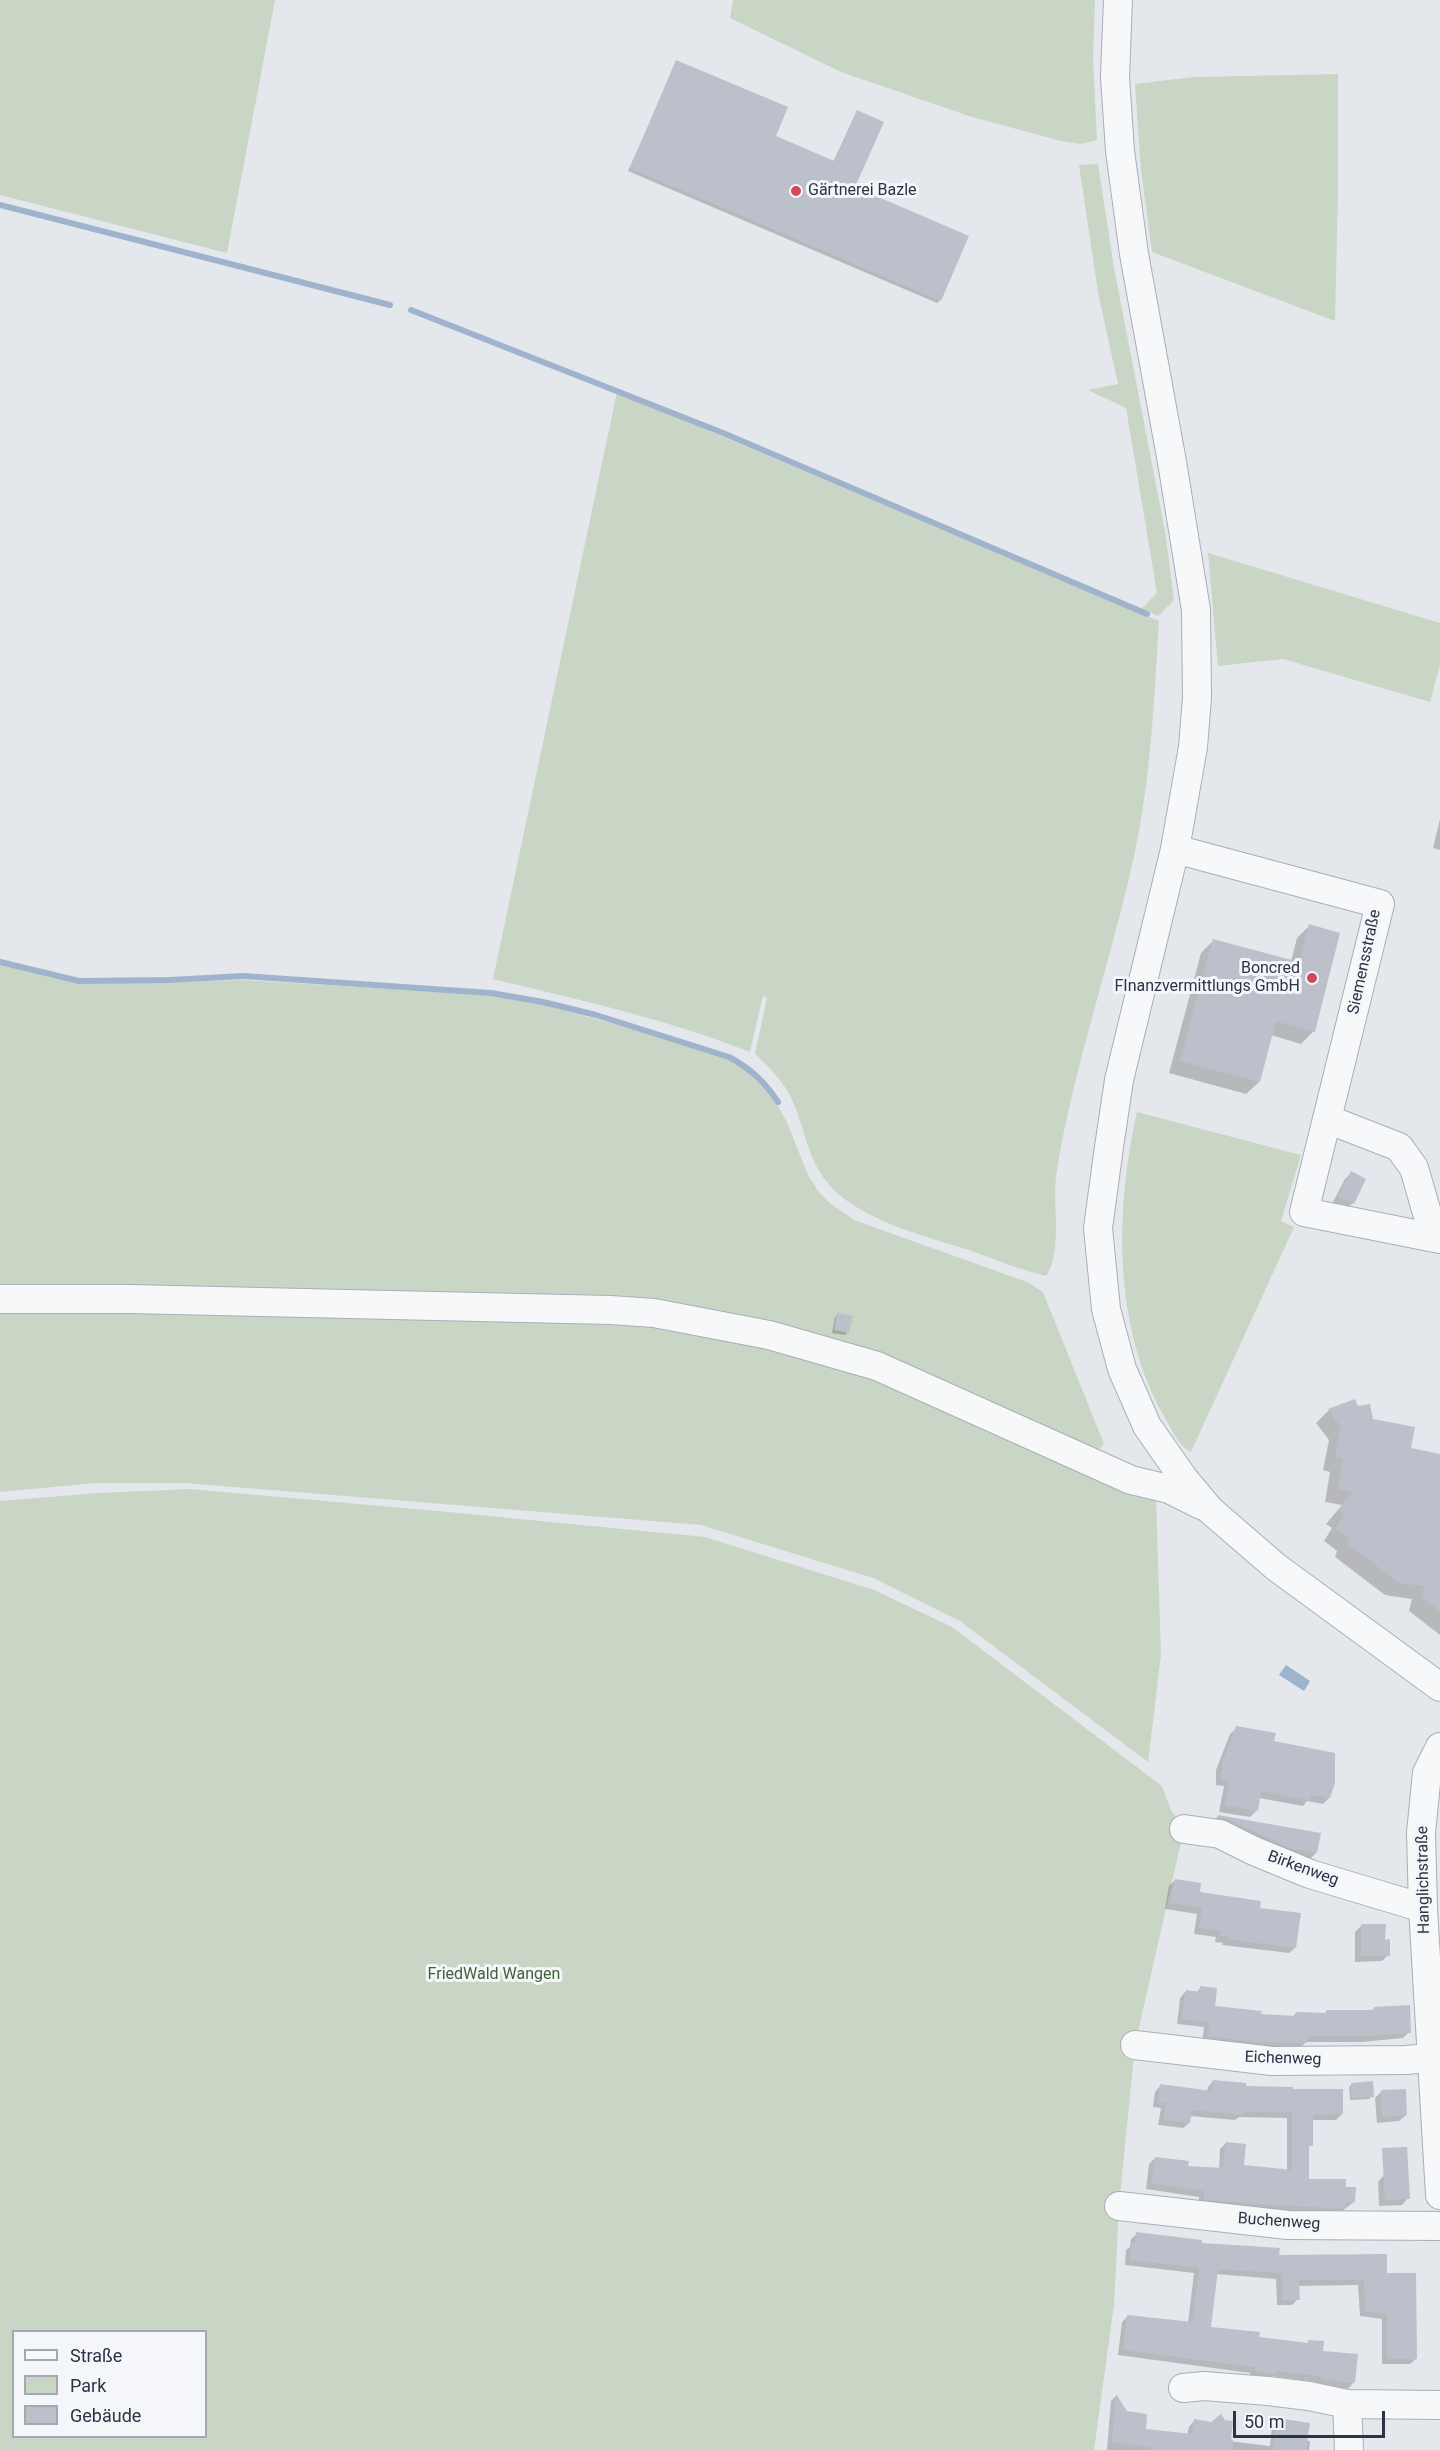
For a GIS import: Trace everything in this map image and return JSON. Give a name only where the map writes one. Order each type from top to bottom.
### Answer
[{"type":"street","points":[[1118,0],[1115,77],[1119,151],[1134,254],[1196,610],[1197,698],[1193,747],[1175,849],[1119,1080],[1098,1228],[1106,1309],[1122,1369],[1147,1426],[1184,1479],[1210,1510],[1276,1567],[1440,1687]]},
{"type":"street","name":"Siemensstraße","points":[[1175,849],[1380,904],[1304,1212],[1440,1239]]},
{"type":"street","points":[[1327,1119],[1399,1147],[1414,1168],[1427,1213],[1440,1228]]},
{"type":"street","points":[[0,1299],[165,1300],[610,1310],[654,1313],[769,1335],[877,1366],[1131,1480],[1169,1489],[1210,1510]]},
{"type":"street","name":"Hanglichstraße","points":[[1440,1747],[1427,1773],[1421,1833],[1429,1913],[1440,2195]]},
{"type":"street","name":"Birkenweg","points":[[1184,1829],[1220,1834],[1254,1851],[1311,1874],[1429,1913]]},
{"type":"street","name":"Eichenweg","points":[[1135,2045],[1272,2061],[1436,2057]]},
{"type":"street","name":"Buchenweg","points":[[1119,2206],[1288,2225],[1440,2226]]},
{"type":"street","points":[[1183,2388],[1204,2386],[1268,2391],[1347,2404],[1440,2405]]},
{"type":"street","points":[[1347,2404],[1349,2450]]},
{"type":"green space","points":[[0,0],[275,0],[227,253],[0,195]]},
{"type":"green space","points":[[733,0],[1095,0],[1093,58],[1097,140],[1081,144],[1061,141],[972,117],[841,72],[730,18]]},
{"type":"green space","points":[[1338,74],[1335,321],[1152,252],[1141,170],[1135,84],[1193,77]]},
{"type":"green space","points":[[1098,164],[1114,268],[1165,531],[1174,600],[1158,616],[1141,609],[1157,593],[1126,408],[1088,390],[1118,384],[1098,293],[1079,165]]},
{"type":"green space","points":[[617,392],[1159,621],[1151,739],[1140,827],[1125,895],[1073,1090],[1057,1169],[1056,1239],[1051,1265],[1046,1276],[891,1224],[870,1215],[836,1192],[817,1167],[788,1092],[781,1081],[755,1054],[767,998],[763,995],[750,1052],[655,1020],[493,979]]},
{"type":"green space","points":[[1208,553],[1440,623],[1440,665],[1430,702],[1283,659],[1218,666]]},
{"type":"green space","points":[[0,964],[75,983],[243,980],[491,995],[545,1005],[684,1043],[730,1059],[764,1083],[786,1120],[808,1175],[818,1191],[831,1204],[854,1220],[1027,1282],[1043,1292],[1104,1444],[1095,1453],[764,1327],[0,1292]]},
{"type":"green space","points":[[1137,1112],[1301,1155],[1281,1221],[1294,1227],[1191,1452],[1175,1436],[1147,1381],[1135,1344],[1127,1306],[1122,1228],[1130,1150]]},
{"type":"green space","points":[[0,1307],[656,1321],[812,1353],[1156,1498],[1161,1655],[1148,1762],[960,1621],[873,1578],[701,1525],[185,1483],[96,1483],[0,1492]]},
{"type":"green space","name":"FriedWald Wangen","points":[[190,1489],[705,1537],[874,1590],[952,1627],[1162,1786],[1171,1810],[1184,1829],[1135,2045],[1119,2206],[1114,2305],[1094,2450],[0,2450],[0,1501]]},
{"type":"water","points":[[1286,1665],[1310,1681],[1304,1691],[1279,1675]]},
{"type":"building","points":[[676,60],[788,107],[776,136],[834,161],[857,110],[884,122],[855,187],[969,236],[941,301],[630,168]]},
{"type":"building","points":[[1309,924],[1340,933],[1315,1032],[1276,1021],[1260,1082],[1180,1061],[1213,939],[1299,962]]},
{"type":"building","points":[[1351,1171],[1366,1179],[1354,1204],[1338,1196]]},
{"type":"building","points":[[837,1313],[853,1316],[849,1333],[834,1330]]},
{"type":"building","points":[[1355,1399],[1358,1406],[1370,1404],[1373,1419],[1415,1427],[1411,1448],[1440,1454],[1440,1611],[1422,1598],[1424,1586],[1399,1583],[1347,1543],[1349,1538],[1336,1528],[1344,1515],[1338,1510],[1353,1492],[1338,1489],[1343,1459],[1335,1457],[1341,1427],[1328,1409]]},
{"type":"building","points":[[1236,1726],[1276,1733],[1274,1741],[1335,1753],[1335,1783],[1330,1798],[1311,1795],[1310,1800],[1261,1791],[1258,1811],[1225,1805],[1229,1780],[1222,1779],[1222,1763]]},
{"type":"building","points":[[1218,1815],[1321,1833],[1317,1853],[1292,1849],[1227,1819],[1217,1817]]},
{"type":"building","points":[[1175,1879],[1201,1883],[1200,1892],[1261,1901],[1260,1908],[1301,1913],[1296,1948],[1227,1939],[1228,1937],[1220,1936],[1221,1931],[1199,1928],[1202,1908],[1170,1903]]},
{"type":"building","points":[[1361,1924],[1386,1924],[1385,1940],[1390,1939],[1390,1956],[1361,1956]]},
{"type":"building","points":[[1200,1986],[1217,1988],[1215,2006],[1262,2011],[1261,2014],[1295,2016],[1296,2012],[1326,2013],[1326,2010],[1374,2010],[1374,2007],[1410,2005],[1411,2033],[1308,2036],[1307,2043],[1258,2042],[1208,2036],[1210,2022],[1182,2019],[1186,1990],[1200,1992]]},
{"type":"building","points":[[1213,2080],[1246,2083],[1246,2086],[1343,2089],[1343,2114],[1313,2115],[1313,2146],[1309,2146],[1309,2179],[1346,2179],[1346,2187],[1356,2187],[1355,2202],[1346,2202],[1345,2209],[1232,2202],[1204,2199],[1204,2191],[1151,2183],[1155,2157],[1189,2161],[1188,2166],[1223,2168],[1226,2142],[1246,2144],[1244,2165],[1292,2170],[1292,2113],[1243,2111],[1243,2115],[1192,2110],[1190,2123],[1163,2120],[1166,2103],[1158,2102],[1160,2084],[1212,2091]]},
{"type":"building","points":[[1373,2081],[1374,2097],[1352,2098],[1351,2083]]},
{"type":"building","points":[[1406,2089],[1407,2115],[1382,2117],[1381,2090]]},
{"type":"building","points":[[1407,2147],[1410,2199],[1385,2200],[1382,2148]]},
{"type":"building","points":[[1136,2232],[1202,2240],[1202,2243],[1280,2248],[1279,2255],[1387,2254],[1387,2273],[1416,2273],[1417,2359],[1387,2359],[1387,2314],[1365,2311],[1364,2280],[1299,2280],[1300,2300],[1282,2300],[1282,2273],[1218,2269],[1211,2327],[1260,2332],[1259,2337],[1308,2343],[1308,2340],[1324,2341],[1323,2351],[1358,2354],[1355,2383],[1320,2379],[1321,2376],[1255,2371],[1255,2367],[1123,2350],[1127,2315],[1193,2322],[1199,2268],[1130,2260]]},
{"type":"building","points":[[1116,2394],[1127,2411],[1147,2414],[1146,2429],[1192,2434],[1194,2419],[1211,2422],[1221,2414],[1225,2420],[1233,2421],[1232,2450],[1150,2450],[1151,2447],[1112,2442]]},
{"type":"building","points":[[1277,2418],[1310,2423],[1306,2450],[1273,2450]]},
{"type":"waterway","points":[[0,205],[390,305]]},
{"type":"waterway","points":[[411,310],[723,433],[1147,614]]},
{"type":"waterway","points":[[0,962],[79,981],[243,976],[491,993],[543,1002],[596,1015],[729,1057],[756,1076],[778,1102]]},
{"type":"place","name":"Gärtnerei Bazle","points":[[796,191]]},
{"type":"place","name":"Boncred FInanzvermittlungs GmbH","points":[[1312,978]]}]
